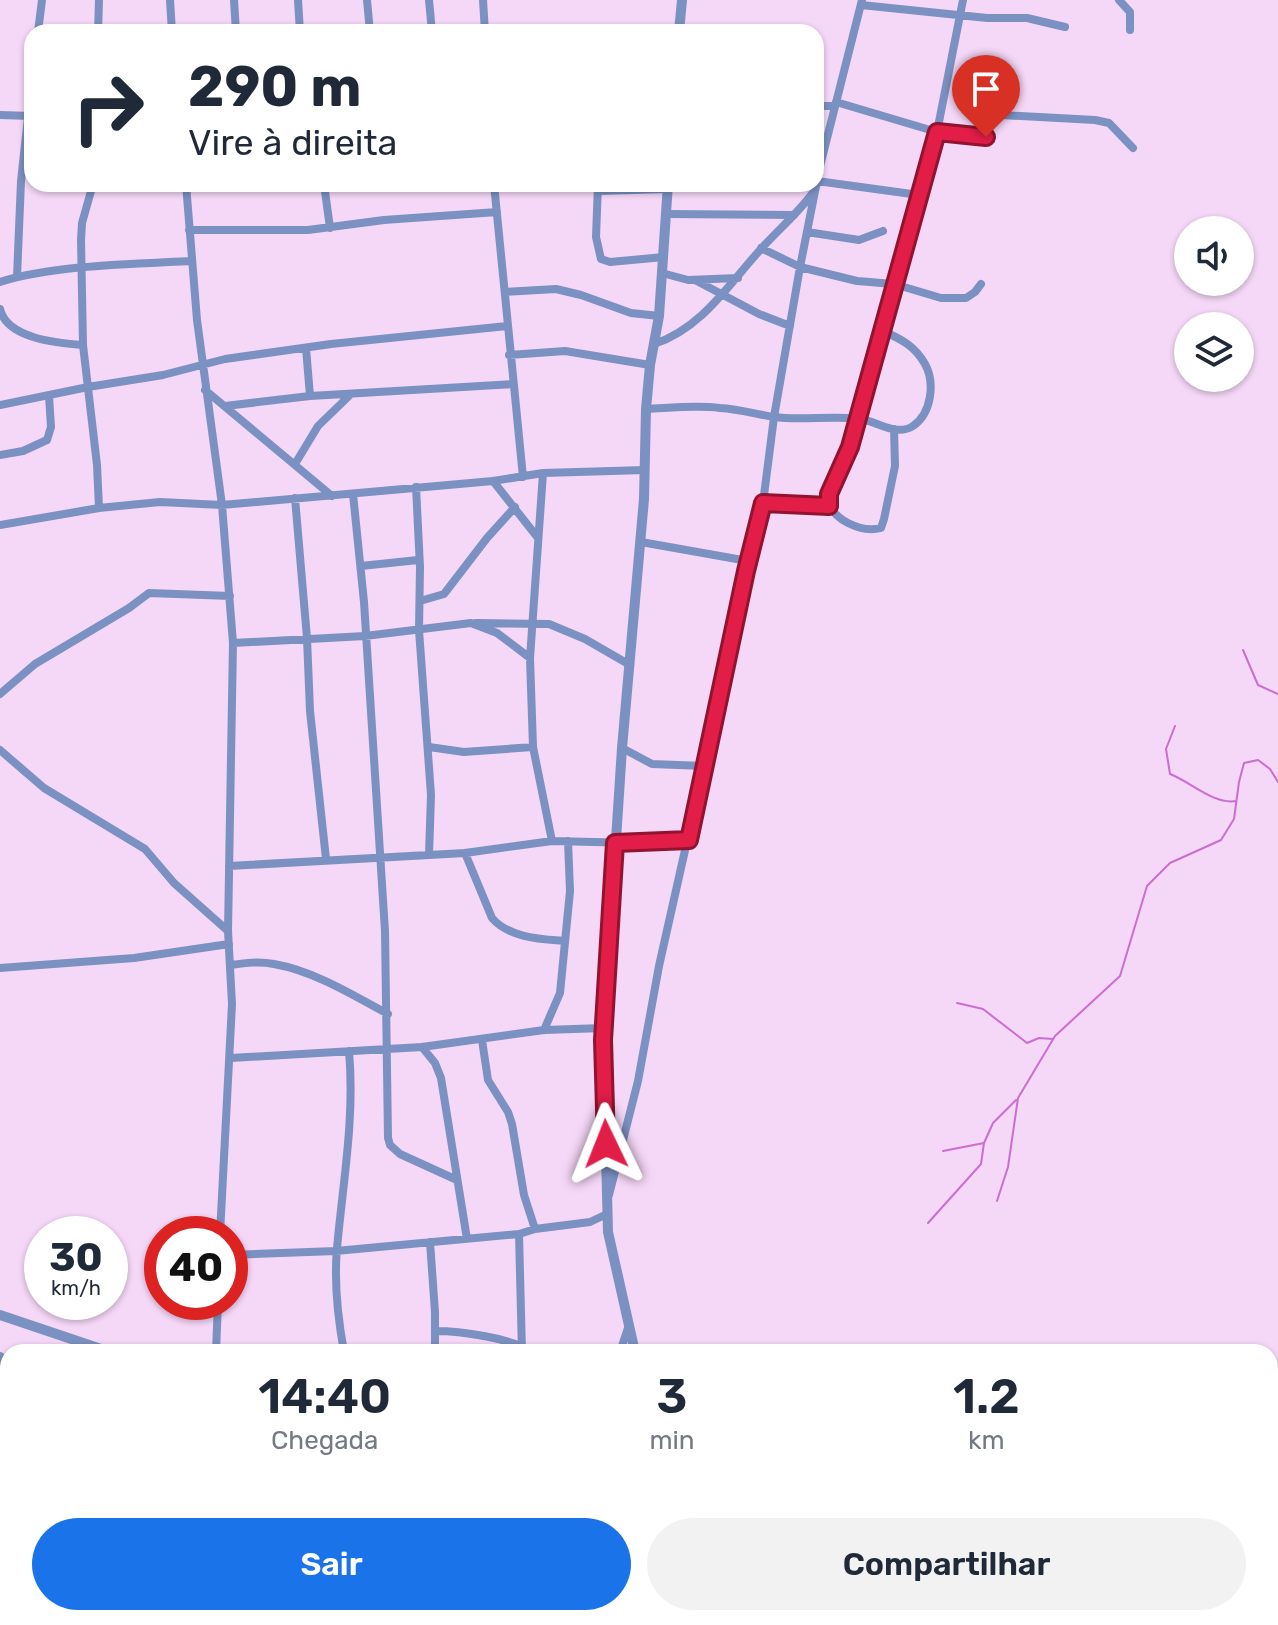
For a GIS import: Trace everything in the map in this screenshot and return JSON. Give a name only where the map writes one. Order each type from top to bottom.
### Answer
[{"type":"street","points":[[39,24],[42,0]]},
{"type":"street","points":[[98,24],[99,0]]},
{"type":"street","points":[[170,0],[172,24]]},
{"type":"street","points":[[234,0],[236,24]]},
{"type":"street","points":[[298,0],[300,24]]},
{"type":"street","points":[[367,0],[369,24]]},
{"type":"street","points":[[429,0],[431,24]]},
{"type":"street","points":[[483,0],[484,24]]},
{"type":"street","points":[[680,24],[682,0]]},
{"type":"street","points":[[829,506],[829,494],[850,447],[937,132],[963,0]]},
{"type":"street","points":[[1119,0],[1130,12],[1130,30]]},
{"type":"street","points":[[824,144],[862,3],[987,18],[1027,18],[1065,27]]},
{"type":"street","points":[[824,105],[835,104],[937,132],[986,137]]},
{"type":"street","points":[[0,115],[24,116]]},
{"type":"street","points":[[1001,115],[1109,123],[1133,148]]},
{"type":"street","points":[[17,277],[17,236],[24,166]]},
{"type":"street","points":[[824,187],[919,195]]},
{"type":"street","points":[[91,192],[82,223],[83,345],[99,508]]},
{"type":"street","points":[[187,192],[205,390],[222,505],[233,643],[228,931],[231,1058],[221,1216]]},
{"type":"street","points":[[325,192],[330,228]]},
{"type":"street","points":[[495,192],[523,477]]},
{"type":"street","points":[[598,192],[596,237],[601,259],[610,262],[664,257]]},
{"type":"street","points":[[633,1344],[608,1232],[604,1028],[622,748],[641,542],[646,409],[659,316],[668,192]]},
{"type":"street","points":[[654,344],[679,334],[722,296],[761,248],[795,215],[812,192]]},
{"type":"street","points":[[608,1199],[638,1081],[659,966],[763,503],[774,417],[815,192]]},
{"type":"street","points":[[189,230],[330,228],[384,220],[497,212]]},
{"type":"street","points":[[666,214],[795,215]]},
{"type":"street","points":[[807,232],[859,240],[883,231]]},
{"type":"street","points":[[761,248],[800,267],[857,281],[894,284],[949,299],[966,298],[981,284]]},
{"type":"street","points":[[0,283],[17,277],[83,269],[192,261]]},
{"type":"street","points":[[662,273],[695,280],[738,278]]},
{"type":"street","points":[[695,280],[722,296],[790,326]]},
{"type":"street","points":[[505,292],[556,289],[631,313],[659,316]]},
{"type":"street","points":[[0,309],[2,318],[9,325],[25,333],[61,344],[83,345]]},
{"type":"street","points":[[0,405],[163,375],[203,364],[306,348],[507,326]]},
{"type":"street","points":[[646,409],[721,408],[774,417],[857,418],[894,429],[913,426],[924,413],[931,378],[911,345],[883,331]]},
{"type":"street","points":[[306,348],[310,396]]},
{"type":"street","points":[[509,355],[565,351],[650,365]]},
{"type":"street","points":[[225,406],[310,396],[513,384]]},
{"type":"street","points":[[205,390],[333,497]]},
{"type":"street","points":[[295,464],[318,426],[350,395]]},
{"type":"street","points":[[0,455],[23,451],[47,440],[51,427],[49,396]]},
{"type":"street","points":[[763,503],[829,506],[846,522],[861,529],[881,528],[895,466],[894,429]]},
{"type":"street","points":[[0,525],[99,508],[160,502],[222,505],[333,497],[543,473],[645,470]]},
{"type":"street","points":[[543,473],[530,658],[533,747],[552,841]]},
{"type":"street","points":[[493,481],[539,539]]},
{"type":"street","points":[[416,487],[419,630],[429,747],[429,855]]},
{"type":"street","points":[[353,494],[361,566],[388,1014],[387,1123],[390,1145],[400,1154],[457,1180]]},
{"type":"street","points":[[295,498],[310,711],[326,859]]},
{"type":"street","points":[[420,601],[444,594],[515,507]]},
{"type":"street","points":[[641,542],[748,561]]},
{"type":"street","points":[[361,566],[418,560]]},
{"type":"street","points":[[0,694],[35,664],[149,593],[230,596]]},
{"type":"street","points":[[233,643],[365,636],[471,623],[532,622],[549,624],[585,639],[630,665]]},
{"type":"street","points":[[471,623],[497,633],[530,658]]},
{"type":"street","points":[[429,747],[464,752],[533,747]]},
{"type":"street","points":[[622,748],[646,763],[704,766]]},
{"type":"street","points":[[0,750],[44,788],[145,849],[174,883],[228,931]]},
{"type":"street","points":[[229,866],[465,853],[552,841],[615,843],[689,840]]},
{"type":"street","points":[[544,1030],[560,993],[570,891],[568,841]]},
{"type":"street","points":[[465,853],[487,906],[499,926],[508,931],[565,941]]},
{"type":"street","points":[[0,968],[119,959],[229,944]]},
{"type":"street","points":[[231,965],[251,962],[276,964],[327,983],[388,1014]]},
{"type":"street","points":[[231,1058],[422,1047],[544,1030],[604,1028]]},
{"type":"street","points":[[482,1040],[488,1080],[512,1124],[524,1195],[535,1229]]},
{"type":"street","points":[[422,1047],[435,1063],[441,1078],[467,1239]]},
{"type":"street","points":[[343,1344],[336,1251],[349,1143],[352,1079],[349,1051]]},
{"type":"street","points":[[248,1254],[336,1251],[519,1234],[590,1222],[607,1214]]},
{"type":"street","points":[[590,1222],[608,1232]]},
{"type":"street","points":[[519,1234],[522,1344]]},
{"type":"street","points":[[430,1242],[435,1344]]},
{"type":"street","points":[[0,1315],[86,1344]]},
{"type":"street","points":[[216,1344],[217,1320]]},
{"type":"street","points":[[623,1344],[628,1328]]},
{"type":"street","points":[[435,1331],[475,1334],[506,1344]]},
{"type":"waterway","points":[[1243,650],[1258,685],[1278,694]]},
{"type":"waterway","points":[[1175,726],[1166,749],[1170,774],[1219,800],[1236,801]]},
{"type":"waterway","points":[[997,1201],[1008,1167],[1018,1098],[1055,1036],[1120,976],[1147,886],[1170,863],[1221,840],[1234,819],[1244,763],[1258,760],[1270,769],[1278,782]]},
{"type":"waterway","points":[[957,1003],[983,1009],[1027,1043],[1039,1038],[1053,1039]]},
{"type":"waterway","points":[[928,1223],[981,1164],[984,1143],[993,1123],[1016,1100]]},
{"type":"waterway","points":[[943,1151],[984,1143]]},
{"type":"route","points":[[606,1144],[603,1040],[615,843],[689,840],[763,503],[829,506],[829,494],[850,447],[937,132],[986,137]]}]
